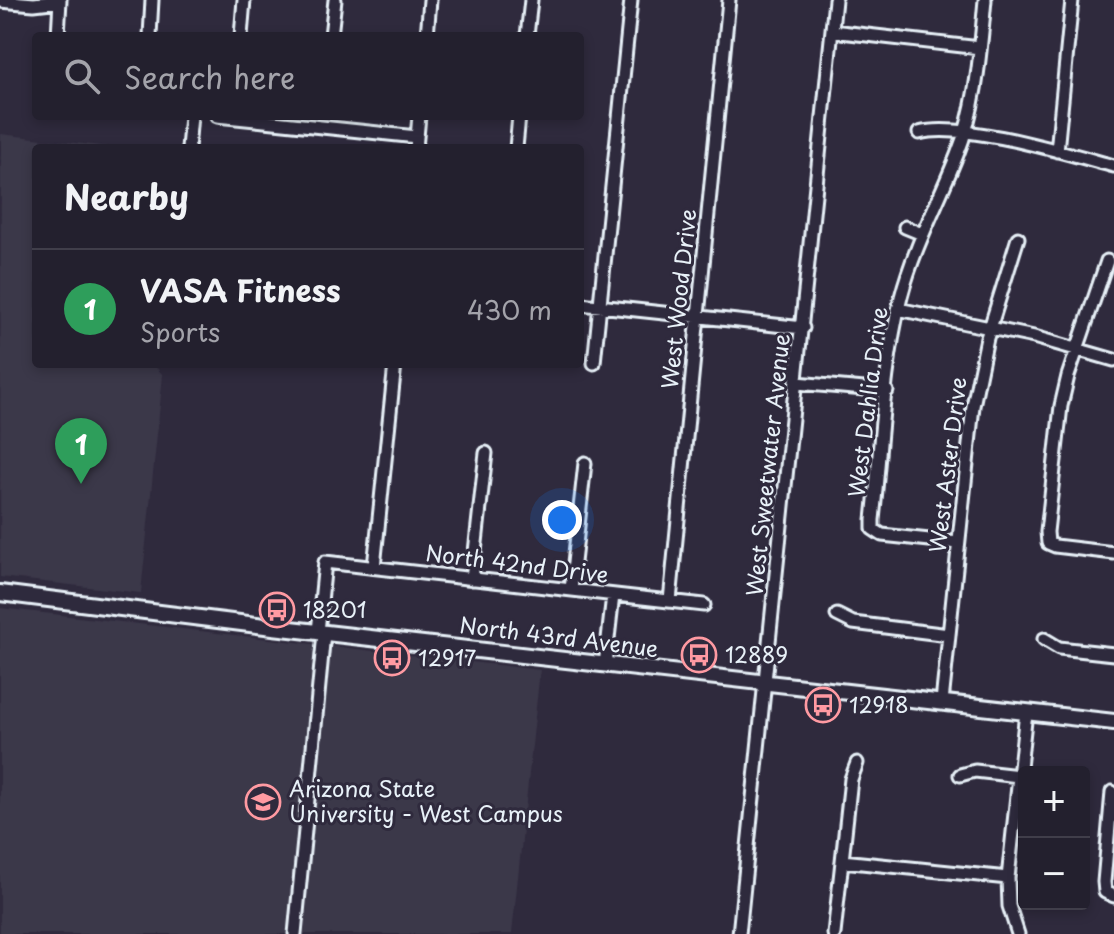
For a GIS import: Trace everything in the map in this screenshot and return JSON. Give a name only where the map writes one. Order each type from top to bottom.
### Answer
[{"type":"main road","name":"North 43rd Avenue","points":[[0,593],[1114,722]]},
{"type":"street","points":[[150,32],[152,0]]},
{"type":"street","points":[[241,32],[244,0]]},
{"type":"street","points":[[331,32],[335,0]]},
{"type":"street","points":[[427,32],[430,0]]},
{"type":"street","points":[[527,32],[531,0]]},
{"type":"street","points":[[594,363],[631,0]]},
{"type":"street","name":"West Wood Drive","points":[[670,601],[729,0]]},
{"type":"street","name":"West Sweetwater Avenue","points":[[739,934],[835,0]]},
{"type":"street","name":"West Dahlia Drive","points":[[958,543],[882,535],[873,529],[898,309],[922,234],[965,132],[974,96],[985,0]]},
{"type":"street","points":[[1057,151],[1072,0]]},
{"type":"street","points":[[0,1],[34,4],[60,1],[58,32]]},
{"type":"street","points":[[832,31],[980,48]]},
{"type":"street","points":[[188,144],[191,120]]},
{"type":"street","points":[[287,120],[323,122],[416,142],[419,120]]},
{"type":"street","points":[[516,144],[519,120]]},
{"type":"street","points":[[919,133],[937,129],[965,132],[1114,166]]},
{"type":"street","points":[[905,227],[922,234]]},
{"type":"street","name":"West Aster Drive","points":[[942,702],[973,406],[990,328],[1018,238]]},
{"type":"street","points":[[1107,261],[1076,347],[1061,406],[1047,532],[1048,543],[1114,553]]},
{"type":"street","points":[[584,305],[803,328]]},
{"type":"street","points":[[898,309],[1076,347],[1114,360]]},
{"type":"street","points":[[374,567],[395,368]]},
{"type":"street","points":[[797,383],[887,391]]},
{"type":"street","points":[[472,579],[486,453]]},
{"type":"street","points":[[571,590],[585,463]]},
{"type":"street","name":"North 42nd Drive","points":[[321,632],[325,562],[704,605]]},
{"type":"street","points":[[605,665],[613,595]]},
{"type":"street","points":[[837,615],[853,623],[949,635]]},
{"type":"street","points":[[295,934],[321,632]]},
{"type":"street","points":[[1044,639],[1059,648],[1114,654]]},
{"type":"street","points":[[1020,766],[1026,712]]},
{"type":"street","points":[[834,934],[851,779],[857,763]]},
{"type":"street","points":[[960,775],[975,771],[1018,776]]},
{"type":"street","points":[[1018,785],[1008,878],[1009,906],[1018,934]]},
{"type":"street","points":[[1109,894],[1112,792]]},
{"type":"street","points":[[842,861],[1008,878]]},
{"type":"shaded area","points":[[1,134],[84,144],[32,144],[32,368],[157,368],[163,375],[141,593],[0,577]]},
{"type":"shaded area","name":"Arizona State University - West Campus","points":[[0,608],[540,670],[512,934],[0,934]]},
{"type":"place","name":"VASA Fitness","points":[[81,484]]},
{"type":"place","name":"18201","points":[[277,610]]},
{"type":"place","name":"12889","points":[[699,655]]},
{"type":"place","name":"12917","points":[[392,658]]},
{"type":"place","name":"12918","points":[[823,705]]},
{"type":"place","name":"Arizona State University - West Campus","points":[[263,802]]}]
